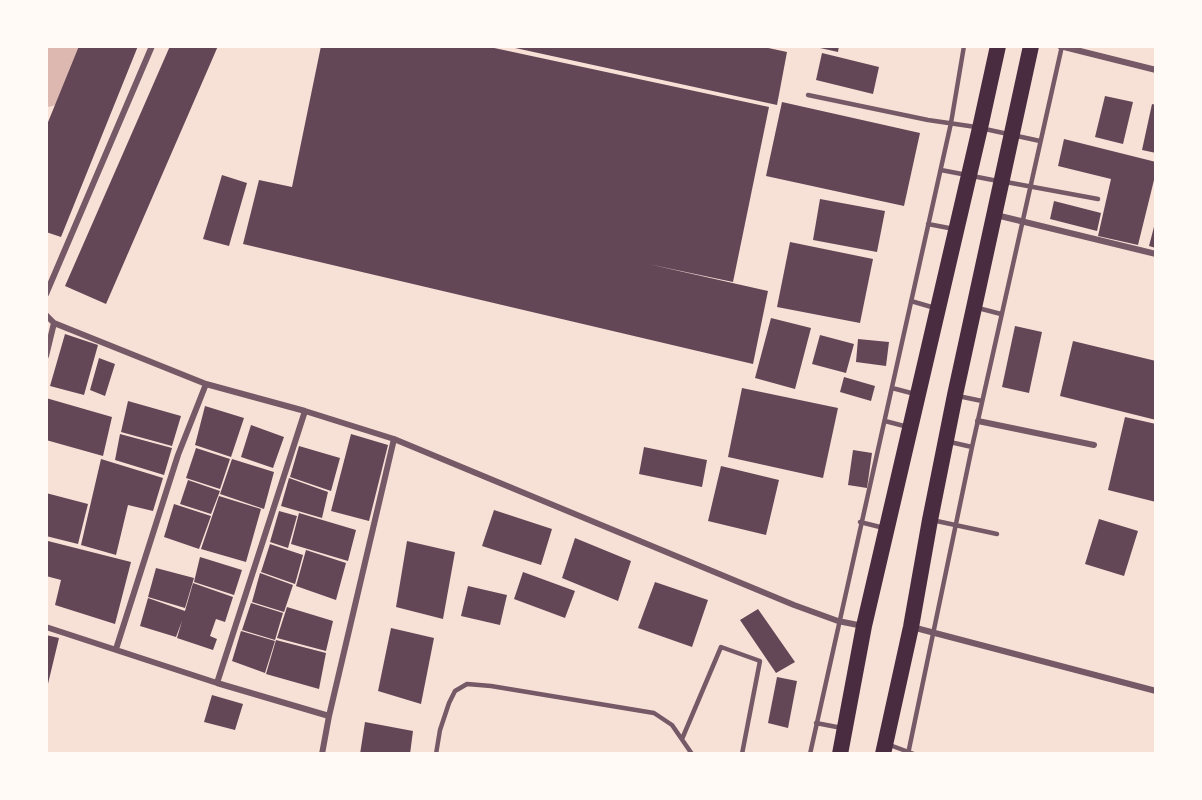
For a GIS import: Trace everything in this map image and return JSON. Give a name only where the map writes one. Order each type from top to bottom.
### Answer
[{"type":"highway","points":[[840,753],[864,626],[981,128],[998,46]]},
{"type":"highway","points":[[884,748],[911,627],[955,395],[1031,46]]},
{"type":"street","points":[[46,294],[152,46]]},
{"type":"street","points":[[1062,47],[1155,70]]},
{"type":"street","points":[[994,215],[1155,254]]},
{"type":"street","points":[[46,315],[54,323],[206,384],[305,411],[394,439],[794,605],[838,621],[864,626]]},
{"type":"street","points":[[46,356],[54,323]]},
{"type":"street","points":[[116,649],[177,455],[206,384]]},
{"type":"street","points":[[217,683],[305,411]]},
{"type":"street","points":[[978,421],[1094,445]]},
{"type":"street","points":[[322,753],[394,439]]},
{"type":"street","points":[[46,627],[217,683],[329,716]]},
{"type":"street","points":[[911,627],[1155,691]]},
{"type":"lane","points":[[810,753],[860,522],[885,422],[941,170],[964,46]]},
{"type":"lane","points":[[884,748],[910,753],[972,447],[1062,47]]},
{"type":"lane","points":[[808,95],[1040,141]]},
{"type":"lane","points":[[941,170],[1098,199]]},
{"type":"lane","points":[[928,224],[956,230]]},
{"type":"lane","points":[[911,301],[938,309]]},
{"type":"lane","points":[[975,307],[1001,314]]},
{"type":"lane","points":[[892,388],[918,395]]},
{"type":"lane","points":[[955,395],[982,401]]},
{"type":"lane","points":[[885,422],[910,427]]},
{"type":"lane","points":[[947,441],[972,447]]},
{"type":"lane","points":[[930,520],[997,534]]},
{"type":"lane","points":[[860,522],[887,529]]},
{"type":"lane","points":[[682,739],[721,647],[760,661],[742,753]]},
{"type":"lane","points":[[436,753],[448,703],[455,691],[467,684],[654,713],[672,725],[692,753]]},
{"type":"lane","points":[[816,723],[845,729]]},
{"type":"building","points":[[79,46],[138,46],[61,237],[46,232],[46,127]]},
{"type":"building","points":[[170,46],[218,46],[106,304],[65,286]]},
{"type":"building","points":[[321,46],[485,46],[769,107],[733,282],[648,264],[768,291],[753,364],[243,244],[259,180],[292,187]]},
{"type":"building","points":[[506,46],[759,46],[787,52],[777,105]]},
{"type":"building","points":[[811,46],[839,46],[838,52]]},
{"type":"building","points":[[822,53],[879,67],[873,94],[816,80]]},
{"type":"building","points":[[1105,96],[1133,102],[1123,144],[1095,137]]},
{"type":"building","points":[[782,102],[920,133],[904,206],[766,176]]},
{"type":"building","points":[[1152,104],[1156,105],[1156,153],[1142,150]]},
{"type":"building","points":[[1064,139],[1156,162],[1156,172],[1138,245],[1098,236],[1111,179],[1058,166]]},
{"type":"building","points":[[222,175],[247,183],[229,246],[203,239]]},
{"type":"building","points":[[820,199],[885,211],[877,252],[813,240]]},
{"type":"building","points":[[1054,201],[1101,213],[1097,231],[1050,219]]},
{"type":"building","points":[[1156,224],[1156,248],[1149,246]]},
{"type":"building","points":[[790,242],[873,259],[860,323],[777,307]]},
{"type":"building","points":[[771,318],[811,328],[795,389],[755,378]]},
{"type":"building","points":[[1015,326],[1042,332],[1029,393],[1002,387]]},
{"type":"building","points":[[65,334],[98,345],[84,395],[50,386]]},
{"type":"building","points":[[820,335],[854,344],[846,373],[812,364]]},
{"type":"building","points":[[858,339],[889,342],[886,366],[856,362]]},
{"type":"building","points":[[1073,341],[1156,361],[1156,420],[1060,396]]},
{"type":"building","points":[[99,358],[115,364],[105,396],[90,390]]},
{"type":"building","points":[[844,377],[875,386],[871,401],[840,392]]},
{"type":"building","points":[[742,388],[838,408],[823,478],[728,457]]},
{"type":"building","points":[[46,398],[112,417],[103,456],[46,440]]},
{"type":"building","points":[[128,401],[181,416],[172,446],[121,432]]},
{"type":"building","points":[[205,406],[244,418],[231,457],[195,445]]},
{"type":"building","points":[[1125,417],[1156,424],[1156,502],[1108,490]]},
{"type":"building","points":[[251,425],[284,437],[273,468],[241,457]]},
{"type":"building","points":[[120,434],[172,448],[164,475],[115,460]]},
{"type":"building","points":[[351,434],[388,445],[369,521],[331,511]]},
{"type":"building","points":[[299,446],[340,458],[331,491],[290,477]]},
{"type":"building","points":[[644,447],[707,460],[702,487],[639,474]]},
{"type":"building","points":[[196,448],[230,459],[220,489],[186,478]]},
{"type":"building","points":[[853,450],[872,453],[867,488],[848,485]]},
{"type":"building","points":[[101,459],[163,478],[153,511],[128,505],[116,555],[81,545]]},
{"type":"building","points":[[232,459],[274,472],[264,509],[220,494]]},
{"type":"building","points":[[721,466],[779,480],[766,535],[708,521]]},
{"type":"building","points":[[289,478],[328,492],[322,518],[281,506]]},
{"type":"building","points":[[188,480],[220,491],[211,514],[180,504]]},
{"type":"building","points":[[46,493],[88,504],[78,544],[46,536]]},
{"type":"building","points":[[219,496],[261,509],[246,562],[201,549]]},
{"type":"building","points":[[174,504],[211,516],[199,549],[164,537]]},
{"type":"building","points":[[494,510],[552,529],[541,565],[482,546]]},
{"type":"building","points":[[279,511],[297,516],[288,548],[270,542]]},
{"type":"building","points":[[299,513],[356,530],[348,561],[291,544]]},
{"type":"building","points":[[1099,519],[1138,531],[1124,576],[1085,564]]},
{"type":"building","points":[[575,538],[631,561],[618,601],[562,578]]},
{"type":"building","points":[[48,541],[131,562],[115,624],[55,605],[61,580],[46,576]]},
{"type":"building","points":[[407,541],[455,552],[443,619],[396,607]]},
{"type":"building","points":[[270,544],[303,555],[295,584],[261,572]]},
{"type":"building","points":[[306,550],[346,563],[336,600],[296,586]]},
{"type":"building","points":[[200,557],[242,570],[234,595],[194,582]]},
{"type":"building","points":[[156,568],[194,578],[185,608],[148,597]]},
{"type":"building","points":[[523,572],[575,591],[565,618],[514,599]]},
{"type":"building","points":[[260,573],[293,585],[284,612],[252,602]]},
{"type":"building","points":[[655,582],[708,600],[692,647],[638,628]]},
{"type":"building","points":[[193,583],[233,597],[225,622],[216,619],[210,636],[217,639],[213,650],[177,638],[182,621],[176,637],[140,626],[148,598],[185,611]]},
{"type":"building","points":[[468,586],[507,595],[500,625],[461,616]]},
{"type":"building","points":[[251,603],[283,613],[275,640],[242,630]]},
{"type":"building","points":[[287,607],[333,621],[326,651],[277,638]]},
{"type":"building","points":[[758,609],[795,662],[776,673],[740,620]]},
{"type":"building","points":[[391,628],[434,638],[421,704],[378,691]]},
{"type":"building","points":[[241,631],[275,641],[265,673],[232,661]]},
{"type":"building","points":[[46,635],[59,638],[47,688],[46,688]]},
{"type":"building","points":[[276,640],[326,653],[319,689],[266,674]]},
{"type":"building","points":[[777,677],[797,681],[788,728],[768,723]]},
{"type":"building","points":[[212,695],[243,704],[235,730],[204,722]]},
{"type":"building","points":[[365,722],[413,731],[410,754],[360,754]]},
{"type":"waterway","points":[[46,83],[62,46]]}]
